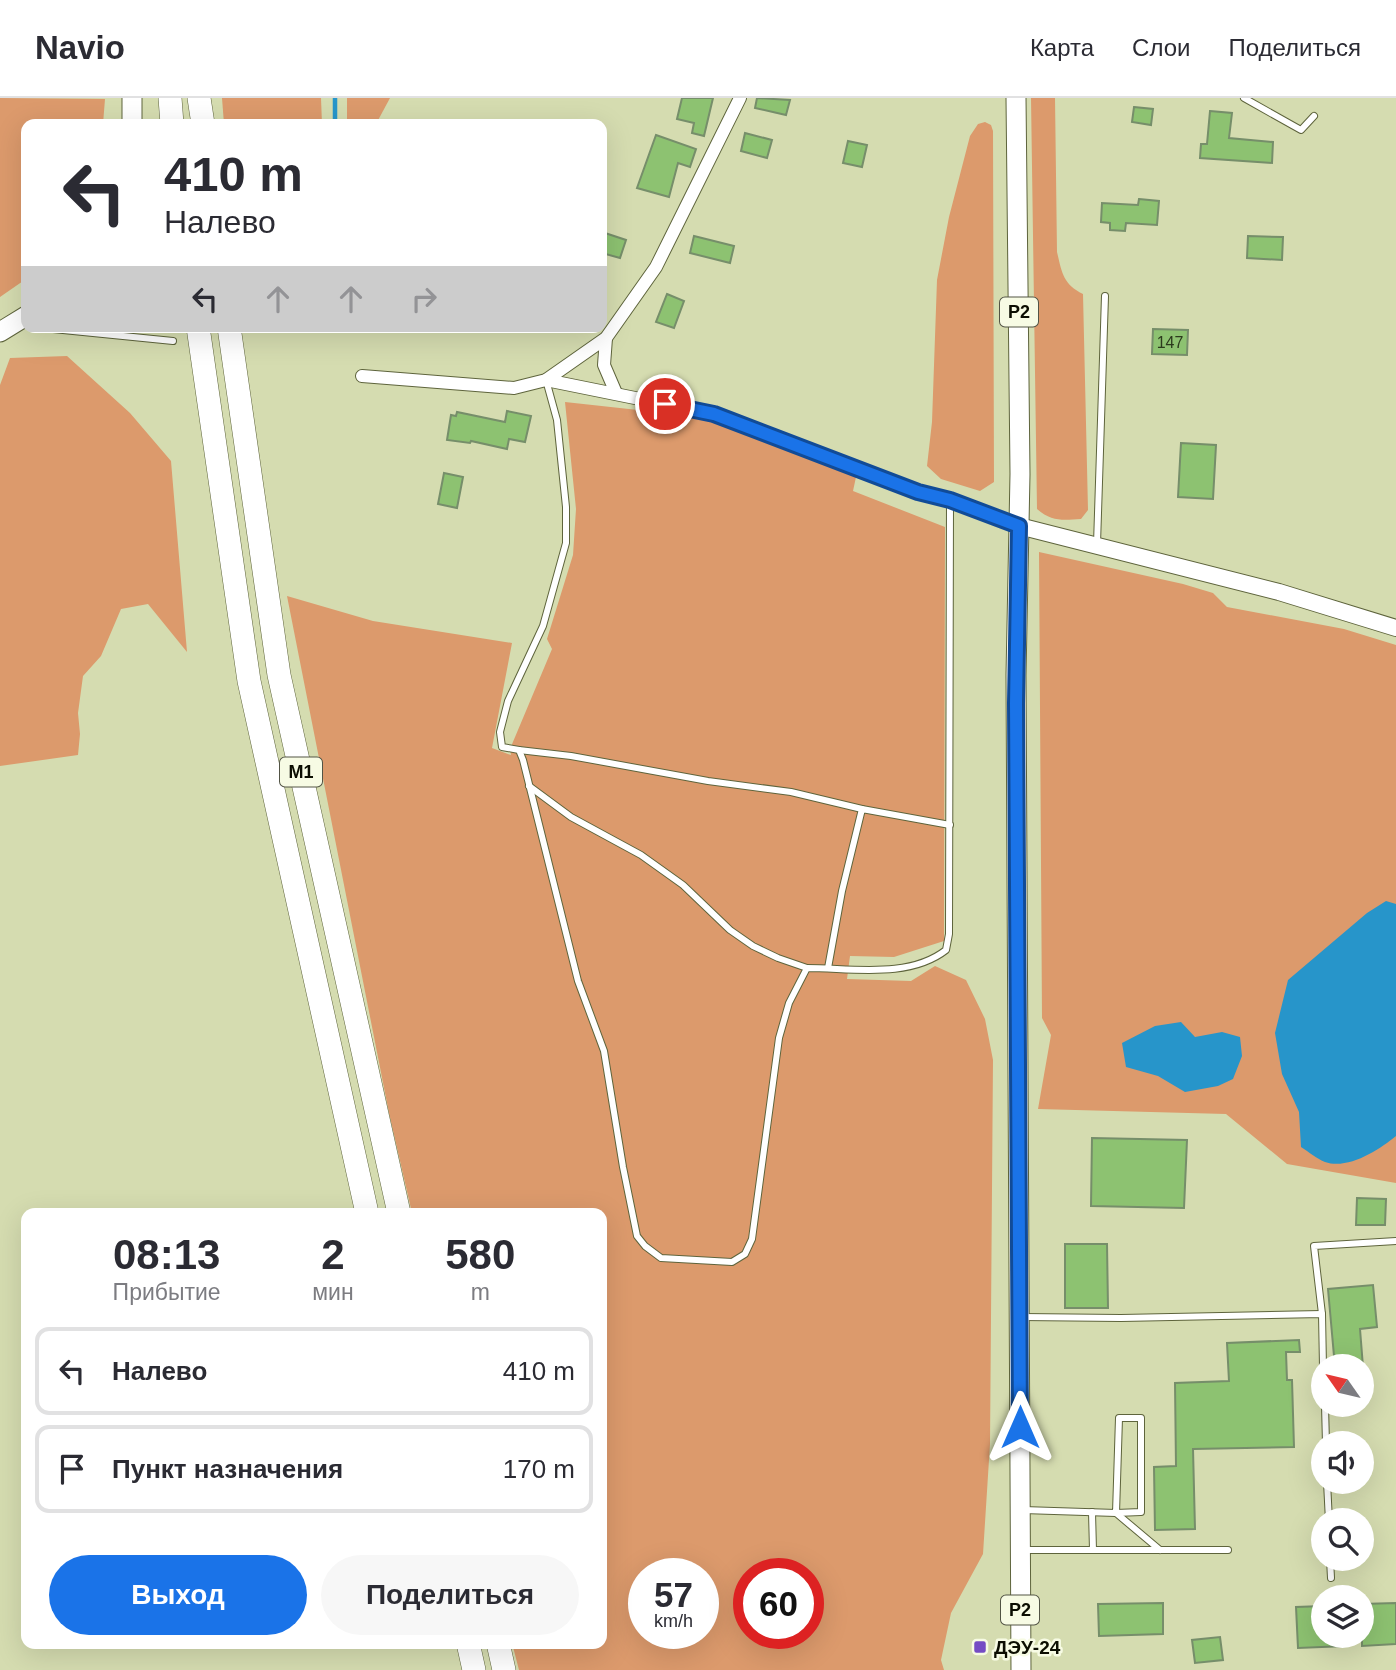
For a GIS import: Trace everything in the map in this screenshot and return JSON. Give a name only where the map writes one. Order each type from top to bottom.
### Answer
[{"type":"highway","points":[[170,98],[172,119]]},
{"type":"highway","points":[[200,98],[202,119]]},
{"type":"highway","name":"М1","points":[[199,333],[249,681],[366,1208]]},
{"type":"highway","name":"М1","points":[[230,333],[279,676],[398,1208]]},
{"type":"highway","points":[[469,1649],[474,1670]]},
{"type":"highway","points":[[499,1649],[504,1670]]},
{"type":"main road","points":[[132,98],[132,119]]},
{"type":"main road","name":"Р2","points":[[1016,98],[1021,1670]]},
{"type":"main road","points":[[0,332],[21,319]]},
{"type":"street","points":[[362,376],[514,388],[546,380],[606,338],[656,267],[740,98]]},
{"type":"street","points":[[606,338],[604,365],[616,393]]},
{"type":"street","points":[[546,380],[714,414],[918,492],[950,500],[1019,526],[1279,592],[1396,628]]},
{"type":"lane","points":[[1244,98],[1301,130],[1314,117]]},
{"type":"lane","points":[[1097,546],[1105,296]]},
{"type":"lane","points":[[86,333],[173,341]]},
{"type":"lane","points":[[546,380],[557,420],[566,508],[566,542],[543,626],[508,701],[500,732],[502,747],[791,792],[950,825]]},
{"type":"lane","points":[[529,786],[571,817],[640,855],[683,885],[730,930],[753,946],[778,958],[807,968],[905,968],[932,961],[946,950],[949,934],[950,500]]},
{"type":"lane","points":[[519,750],[578,981],[604,1051],[622,1167],[637,1236],[661,1258],[732,1262],[745,1254],[752,1239],[779,1038],[789,1003],[807,968]]},
{"type":"lane","points":[[828,968],[842,891],[862,808]]},
{"type":"lane","points":[[1323,1354],[1322,1314],[1314,1246],[1396,1241]]},
{"type":"lane","points":[[1019,1317],[1322,1314]]},
{"type":"lane","points":[[1020,1510],[1116,1513],[1141,1512],[1141,1418],[1119,1418],[1116,1513]]},
{"type":"lane","points":[[1092,1512],[1093,1550]]},
{"type":"lane","points":[[1116,1513],[1160,1550]]},
{"type":"lane","points":[[1020,1550],[1228,1550]]},
{"type":"lane","points":[[1331,1571],[1331,1578]]},
{"type":"shaded area","points":[[0,98],[105,99],[103,119],[21,119],[21,282],[0,297]]},
{"type":"shaded area","points":[[222,98],[321,98],[322,119],[224,119]]},
{"type":"shaded area","points":[[347,98],[390,98],[379,119],[347,119]]},
{"type":"shaded area","points":[[1031,98],[1055,98],[1057,252],[1064,277],[1083,294],[1088,510],[1081,519],[1053,518],[1037,509]]},
{"type":"shaded area","points":[[985,122],[991,125],[993,131],[994,482],[980,491],[941,479],[927,466],[932,422],[937,280],[949,217],[970,136],[978,124]]},
{"type":"shaded area","points":[[67,356],[130,413],[171,461],[187,652],[148,604],[121,609],[101,656],[83,676],[78,713],[78,755],[0,766],[0,385],[10,358]]},
{"type":"shaded area","points":[[565,402],[711,418],[856,477],[853,491],[945,527],[944,941],[894,957],[850,956],[847,979],[911,981],[935,966],[966,980],[985,1019],[993,1060],[990,1444],[983,1554],[951,1613],[941,1660],[944,1670],[519,1670],[514,1649],[607,1649],[607,1208],[411,1208],[389,1113],[287,596],[373,621],[512,643],[492,748],[511,755],[510,749],[552,649],[547,639],[573,555],[576,509]]},
{"type":"shaded area","points":[[1039,552],[1183,584],[1213,593],[1227,607],[1344,629],[1396,645],[1396,1183],[1287,1164],[1226,1114],[1038,1109],[1051,1035],[1042,1018]]},
{"type":"water","points":[[1386,901],[1396,904],[1396,1136],[1363,1157],[1334,1164],[1325,1162],[1301,1147],[1299,1112],[1282,1074],[1275,1033],[1288,980],[1367,913]]},
{"type":"water","points":[[1181,1022],[1195,1037],[1222,1032],[1240,1037],[1242,1056],[1233,1079],[1218,1086],[1185,1092],[1158,1076],[1126,1067],[1122,1043],[1155,1026]]},
{"type":"building","points":[[682,98],[713,98],[704,136],[692,133],[694,123],[677,119]]},
{"type":"building","points":[[757,98],[790,100],[786,115],[755,108]]},
{"type":"building","points":[[1134,107],[1153,109],[1151,125],[1132,122]]},
{"type":"building","points":[[1210,111],[1232,113],[1229,138],[1273,142],[1272,163],[1200,158],[1201,144],[1207,144]]},
{"type":"building","points":[[745,133],[772,140],[767,158],[741,151]]},
{"type":"building","points":[[656,135],[696,149],[690,167],[678,163],[669,197],[637,188]]},
{"type":"building","points":[[848,141],[867,145],[862,167],[843,163]]},
{"type":"building","points":[[1139,199],[1159,201],[1157,225],[1126,223],[1125,231],[1110,230],[1110,223],[1101,222],[1102,203],[1138,205]]},
{"type":"building","points":[[607,234],[626,240],[620,258],[607,254]]},
{"type":"building","points":[[694,236],[734,246],[730,263],[690,253]]},
{"type":"building","points":[[1248,236],[1283,237],[1282,260],[1247,258]]},
{"type":"building","points":[[667,294],[684,301],[674,328],[656,322]]},
{"type":"building","points":[[1153,329],[1188,330],[1187,355],[1152,354]]},
{"type":"building","points":[[507,411],[531,416],[525,442],[509,439],[507,449],[471,441],[447,440],[451,415],[456,416],[457,412],[505,422]]},
{"type":"building","points":[[1181,443],[1216,445],[1213,499],[1178,497]]},
{"type":"building","points":[[444,473],[463,477],[457,508],[438,504]]},
{"type":"building","points":[[1092,1138],[1187,1140],[1184,1208],[1091,1206]]},
{"type":"building","points":[[1357,1198],[1386,1199],[1385,1225],[1356,1225]]},
{"type":"building","points":[[1065,1244],[1107,1244],[1108,1308],[1065,1308]]},
{"type":"building","points":[[1373,1285],[1377,1327],[1360,1329],[1362,1354],[1334,1354],[1328,1289]]},
{"type":"building","points":[[1299,1340],[1300,1352],[1286,1352],[1287,1380],[1292,1380],[1294,1447],[1193,1449],[1195,1529],[1155,1530],[1154,1467],[1176,1466],[1175,1383],[1229,1381],[1227,1343]]},
{"type":"building","points":[[1163,1603],[1163,1634],[1099,1636],[1098,1604]]},
{"type":"building","points":[[1396,1603],[1396,1644],[1374,1645],[1374,1604]]},
{"type":"building","points":[[1311,1606],[1311,1647],[1298,1648],[1296,1607]]},
{"type":"building","points":[[1220,1637],[1223,1660],[1195,1663],[1192,1640]]},
{"type":"waterway","points":[[335,98],[335,119]]},
{"type":"place","name":"ДЭУ-24","points":[[980,1647]]},
{"type":"route","points":[[665,404],[714,414],[918,492],[950,500],[1019,526],[1016,703],[1020,1427]]}]
